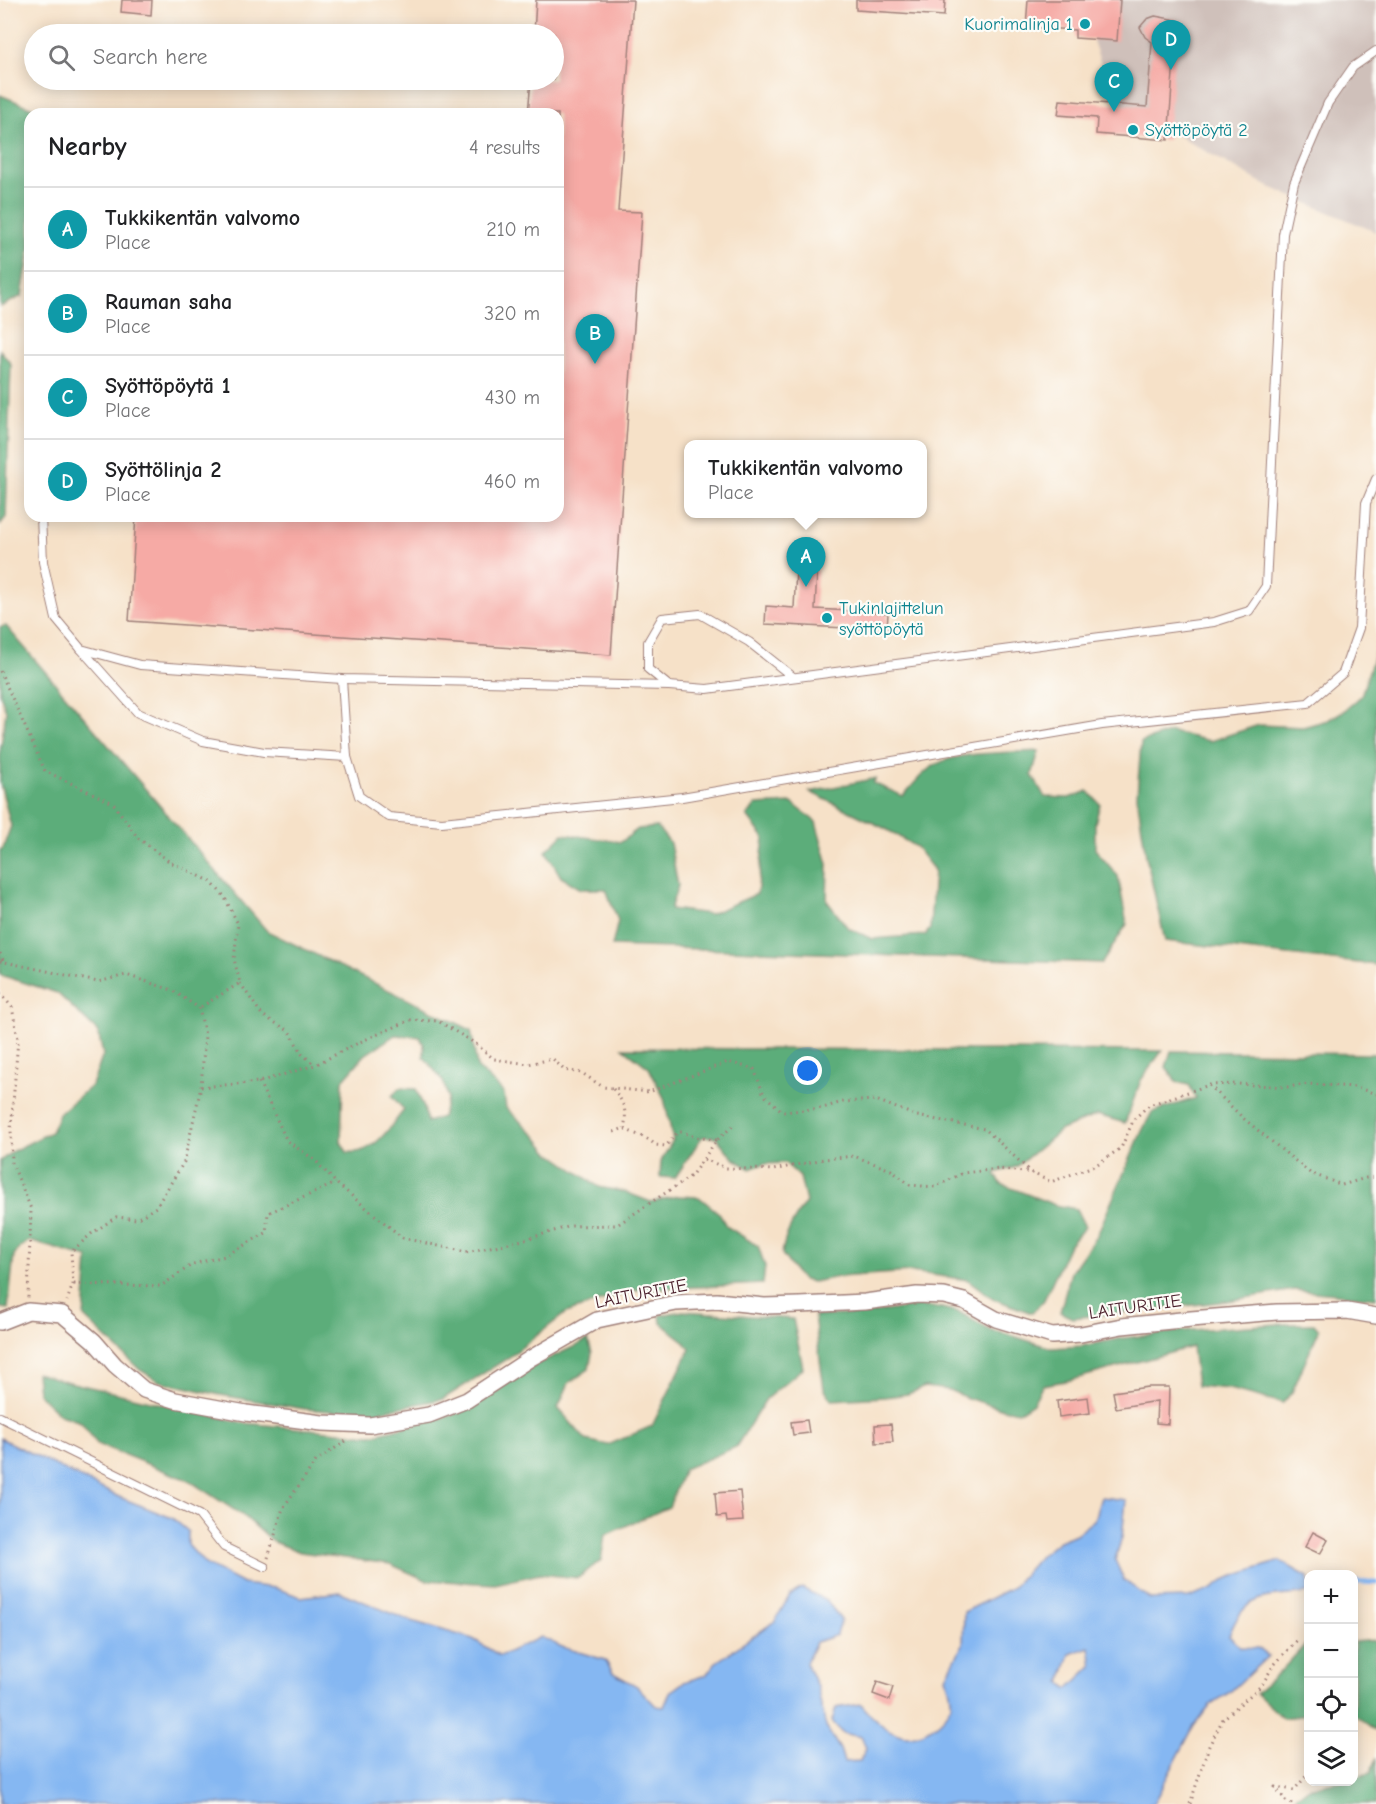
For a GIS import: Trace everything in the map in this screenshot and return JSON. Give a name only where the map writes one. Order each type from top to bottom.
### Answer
[{"type":"street","name":"LAITURITIE","points":[[62,1314],[94,1341],[115,1365],[144,1389],[176,1400],[246,1413],[322,1423],[370,1425],[429,1415],[467,1400],[531,1358],[597,1320],[676,1303],[717,1301],[764,1306],[865,1302],[917,1294],[944,1296],[964,1301],[996,1319],[1052,1336],[1191,1318],[1277,1312],[1347,1311],[1376,1316]]},
{"type":"street","points":[[0,1322],[28,1311],[62,1314]]},
{"type":"lane","points":[[81,649],[140,665],[342,678],[669,686],[707,689],[1214,622],[1249,611],[1266,586],[1283,234],[1294,183],[1328,103],[1353,67],[1376,51]]},
{"type":"lane","points":[[342,678],[347,758],[358,796],[389,817],[442,822],[682,797],[1102,725],[1308,703],[1343,673],[1359,628],[1366,503],[1376,479]]},
{"type":"lane","points":[[41,522],[43,562],[56,619],[138,713],[203,741],[264,752],[347,758]]},
{"type":"lane","points":[[669,686],[648,669],[648,642],[662,618],[700,614],[749,642],[794,677]]},
{"type":"lane","points":[[0,1417],[199,1515],[224,1547],[265,1567]]},
{"type":"path","points":[[0,671],[45,771],[113,803],[138,838],[171,862],[210,880],[224,897],[238,924],[234,959],[240,983],[262,1015],[289,1031],[302,1054],[315,1065]]},
{"type":"path","points":[[0,953],[2,962],[98,982],[126,975],[172,990],[199,1008],[205,1035],[201,1087],[184,1162],[156,1207],[137,1219],[116,1217],[91,1234],[71,1252],[73,1284],[62,1314]]},
{"type":"path","points":[[199,1008],[240,983]]},
{"type":"path","points":[[0,993],[12,1007],[18,1039],[11,1129],[12,1163],[31,1209],[28,1311]]},
{"type":"path","points":[[201,1087],[259,1082],[315,1065],[411,1020],[438,1021],[477,1044],[494,1059],[528,1064],[553,1059],[564,1070],[582,1074],[603,1087],[649,1092],[728,1062],[754,1069],[764,1095],[783,1112],[823,1108],[842,1102],[876,1100],[917,1116],[986,1129],[1032,1173],[1051,1182],[1096,1165],[1121,1148],[1134,1119],[1149,1105],[1209,1085],[1287,1087],[1308,1084],[1354,1087],[1376,1095]]},
{"type":"path","points":[[259,1082],[287,1141],[315,1160],[336,1183],[403,1238],[466,1252],[523,1240],[572,1226],[616,1225],[691,1176],[717,1140],[735,1124]]},
{"type":"path","points":[[1209,1085],[1243,1118],[1310,1173],[1342,1185],[1376,1177]]},
{"type":"path","points":[[613,1088],[620,1095],[628,1116],[624,1128],[614,1132]]},
{"type":"path","points":[[624,1128],[633,1134],[650,1139],[655,1145],[666,1146],[678,1132],[717,1140]]},
{"type":"path","points":[[704,1159],[726,1168],[773,1170],[824,1159],[854,1156],[891,1170],[910,1185],[935,1187],[963,1173],[999,1169],[1032,1173]]},
{"type":"path","points":[[73,1284],[162,1286],[194,1264],[225,1256],[267,1233],[268,1213],[336,1183]]},
{"type":"path","points":[[265,1567],[283,1508],[316,1461],[370,1425]]},
{"type":"path","points":[[1190,1804],[1209,1746],[1223,1719],[1262,1685],[1273,1666],[1299,1638]]},
{"type":"path","points":[[1292,1804],[1286,1801],[1275,1787],[1294,1790],[1304,1779]]},
{"type":"shaded area","points":[[1079,0],[1376,0],[1376,232],[1267,186],[1113,99]]},
{"type":"green space","points":[[0,95],[32,108],[24,108],[24,284],[22,296],[0,307]]},
{"type":"green space","points":[[0,350],[11,364],[6,517],[0,525]]},
{"type":"green space","points":[[6,626],[267,931],[471,1030],[477,1067],[504,1093],[506,1108],[536,1136],[549,1152],[599,1187],[625,1192],[651,1202],[677,1196],[699,1197],[720,1214],[726,1226],[758,1246],[765,1266],[763,1284],[634,1290],[566,1313],[508,1358],[443,1399],[366,1414],[305,1409],[220,1395],[159,1381],[140,1370],[84,1317],[88,1258],[29,1241],[14,1255],[8,1309],[0,1308],[0,1161],[13,1151],[51,1132],[59,1114],[92,1085],[103,1055],[98,1032],[57,993],[0,975],[0,850],[3,848],[11,826],[0,783],[0,752],[6,711],[0,694],[0,627]],"holes":[[[395,1035],[420,1037],[424,1046],[424,1057],[443,1081],[448,1098],[442,1117],[427,1122],[416,1089],[399,1088],[392,1096],[404,1110],[392,1125],[380,1139],[365,1150],[347,1152],[341,1142],[343,1080],[365,1055]]]},
{"type":"green space","points":[[1376,649],[1376,965],[1165,941],[1146,856],[1137,796],[1141,742],[1171,732],[1210,741],[1259,725],[1303,727],[1328,720],[1345,710],[1361,696]]},
{"type":"green space","points":[[1039,751],[1032,775],[1045,797],[1069,798],[1088,791],[1100,804],[1095,823],[1095,849],[1118,876],[1127,924],[1102,963],[612,946],[618,921],[606,889],[581,889],[561,877],[546,851],[563,834],[621,842],[638,829],[657,827],[670,843],[678,886],[670,909],[710,914],[757,894],[764,838],[747,816],[756,805],[792,803],[816,822],[828,864],[827,901],[848,928],[872,939],[925,935],[930,929],[934,870],[916,847],[886,829],[810,792],[876,778],[873,783],[903,796],[927,770],[947,760],[972,755]]},
{"type":"green space","points":[[623,1048],[1162,1051],[1141,1080],[1125,1123],[1097,1115],[1061,1130],[1016,1167],[995,1173],[1001,1184],[1055,1205],[1076,1209],[1085,1227],[1069,1245],[1044,1300],[1032,1313],[994,1299],[968,1280],[911,1272],[838,1277],[813,1282],[803,1280],[782,1254],[791,1226],[806,1202],[800,1177],[785,1163],[764,1164],[750,1169],[733,1158],[716,1137],[702,1137],[675,1178],[660,1177],[661,1161],[673,1140],[664,1098],[649,1068]]},
{"type":"green space","points":[[1171,1051],[1376,1054],[1376,1298],[1294,1290],[1221,1302],[1072,1318],[1060,1312],[1071,1272],[1097,1235],[1152,1112],[1196,1098],[1189,1085],[1176,1082],[1166,1067]]},
{"type":"green space","points":[[917,1306],[959,1312],[991,1331],[1051,1348],[1082,1346],[1124,1338],[1192,1330],[1278,1324],[1314,1324],[1319,1330],[1292,1392],[1283,1403],[1229,1389],[1197,1386],[1192,1347],[1071,1380],[1043,1385],[1033,1403],[1021,1411],[1007,1410],[949,1390],[925,1387],[908,1394],[832,1400],[824,1389],[814,1316],[866,1314]]},
{"type":"green space","points":[[683,1311],[793,1319],[803,1368],[766,1399],[736,1447],[684,1469],[669,1507],[605,1535],[601,1560],[578,1578],[540,1574],[495,1584],[426,1580],[390,1564],[300,1552],[272,1541],[245,1517],[190,1481],[97,1444],[81,1422],[60,1415],[38,1393],[36,1373],[244,1423],[371,1435],[453,1415],[483,1400],[531,1367],[588,1340],[592,1353],[589,1369],[569,1383],[558,1408],[586,1440],[608,1445],[652,1426],[690,1349],[683,1340],[661,1323],[660,1315]]},
{"type":"green space","points":[[1376,1640],[1376,1731],[1358,1717],[1358,1642]]},
{"type":"green space","points":[[1304,1646],[1304,1715],[1283,1718],[1256,1693],[1278,1674]]},
{"type":"green space","points":[[1376,1757],[1376,1804],[1287,1804],[1308,1788],[1358,1786],[1358,1776],[1371,1773]]},
{"type":"water","points":[[0,1438],[119,1497],[172,1518],[188,1531],[188,1545],[205,1564],[243,1584],[275,1588],[301,1597],[340,1592],[408,1620],[473,1639],[500,1656],[541,1637],[562,1647],[605,1660],[613,1673],[637,1686],[656,1706],[664,1707],[670,1692],[684,1682],[706,1675],[715,1663],[775,1621],[790,1595],[802,1588],[827,1601],[841,1620],[837,1635],[816,1642],[806,1663],[817,1687],[826,1727],[840,1749],[844,1762],[860,1761],[866,1748],[861,1737],[842,1733],[832,1721],[836,1708],[861,1704],[884,1726],[901,1735],[916,1735],[939,1723],[945,1717],[951,1704],[946,1677],[963,1644],[964,1612],[1013,1587],[1041,1555],[1094,1520],[1101,1497],[1126,1500],[1122,1537],[1115,1560],[1124,1580],[1150,1599],[1189,1598],[1212,1589],[1228,1578],[1280,1561],[1304,1575],[1304,1593],[1260,1599],[1243,1610],[1229,1636],[1241,1647],[1258,1648],[1268,1656],[1230,1692],[1210,1705],[1194,1726],[1153,1804],[0,1804]],"holes":[[[1089,1647],[1092,1666],[1068,1689],[1061,1682],[1070,1654]]]},
{"type":"building","points":[[122,0],[152,0],[151,15],[121,12]]},
{"type":"building","points":[[536,0],[633,0],[618,211],[642,212],[611,655],[129,621],[136,522],[564,522],[564,108],[529,108],[530,90],[564,90],[564,24],[535,24]]},
{"type":"building","points":[[856,0],[945,0],[944,16],[856,10]]},
{"type":"building","points":[[1028,0],[1120,0],[1117,41],[1075,38],[1075,30],[1026,27]]},
{"type":"building","points":[[1155,16],[1177,20],[1168,140],[1096,134],[1097,118],[1058,115],[1060,100],[1147,107],[1152,42],[1145,37],[1140,27],[1147,19]]},
{"type":"building","name":"Tukinlajittelun syöttöpöytä","points":[[796,570],[817,571],[815,609],[888,613],[887,630],[765,624],[766,606],[794,608]]},
{"type":"building","points":[[1148,1387],[1169,1387],[1168,1424],[1156,1423],[1157,1401],[1116,1408],[1113,1392]]},
{"type":"building","points":[[1088,1397],[1090,1413],[1059,1417],[1057,1401]]},
{"type":"building","points":[[807,1420],[809,1433],[793,1435],[791,1422]]},
{"type":"building","points":[[891,1424],[893,1442],[876,1443],[875,1425]]},
{"type":"building","points":[[740,1491],[743,1521],[727,1522],[726,1516],[717,1517],[715,1493]]},
{"type":"building","points":[[1313,1532],[1328,1540],[1320,1554],[1305,1547]]},
{"type":"building","points":[[877,1682],[893,1687],[889,1700],[873,1694]]},
{"type":"waterway","points":[[1358,1582],[1376,1583]]},
{"type":"place","name":"Kuorimalinja 1","points":[[1085,24]]},
{"type":"place","name":"Syöttölinja 2","points":[[1171,70]]},
{"type":"place","name":"Syöttöpöytä 1","points":[[1114,112]]},
{"type":"place","name":"Syöttöpöytä 2","points":[[1133,130]]},
{"type":"place","name":"Rauman saha","points":[[595,364]]},
{"type":"place","name":"Tukkikentän valvomo","points":[[806,587]]},
{"type":"place","name":"Tukinlajittelun syöttöpöytä","points":[[827,618]]}]
